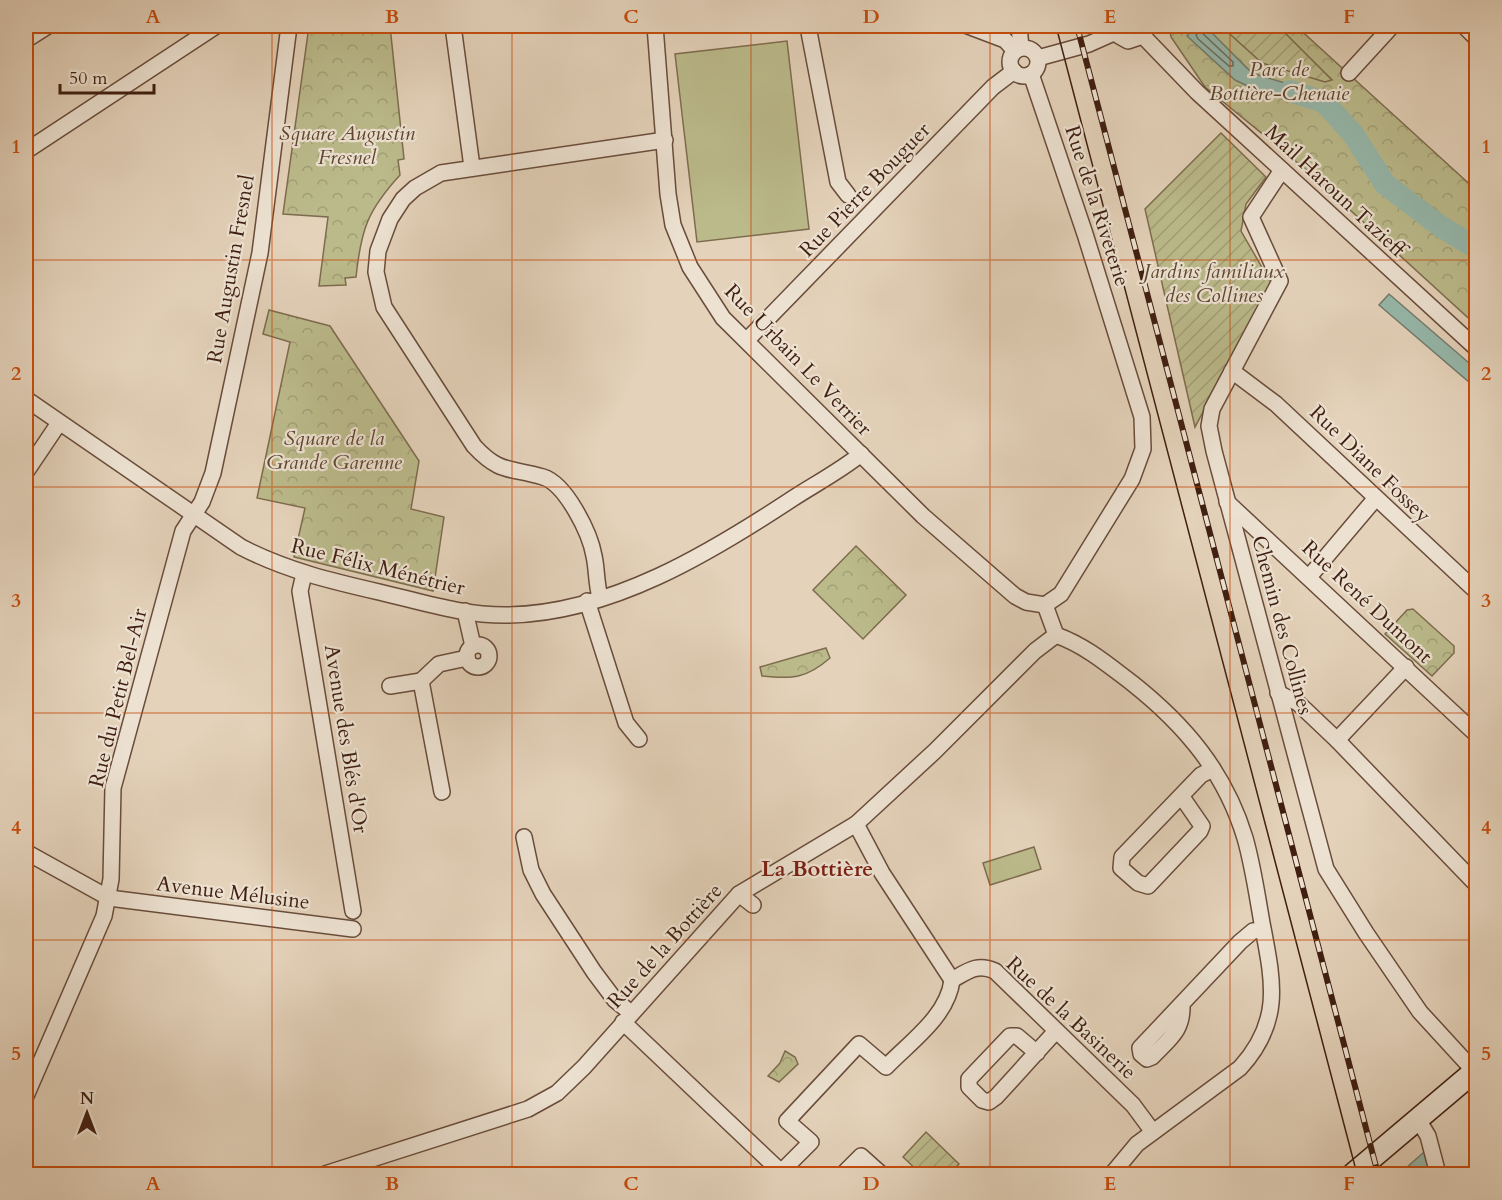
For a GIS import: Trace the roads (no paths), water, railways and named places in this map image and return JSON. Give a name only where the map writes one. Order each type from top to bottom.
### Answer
[{"type":"street","points":[[26,40],[48,26]]},
{"type":"street","points":[[26,151],[216,26]]},
{"type":"street","name":"Rue Augustin Fresnel","points":[[193,513],[202,502],[213,473],[260,253],[289,26]]},
{"type":"street","points":[[453,26],[472,167]]},
{"type":"street","name":"Rue Urbain Le Verrier","points":[[655,26],[668,194],[674,225],[690,267],[712,304],[723,318],[932,524],[1014,596],[1026,602],[1045,605]]},
{"type":"street","points":[[812,26],[809,32],[838,182],[848,195]]},
{"type":"street","points":[[968,26],[1005,40],[1018,50],[1032,50],[1038,58],[1036,69],[1031,74],[1022,75],[1014,71],[1010,62],[1018,50],[1019,26]]},
{"type":"street","points":[[1349,73],[1392,26]]},
{"type":"street","points":[[1464,26],[1476,38]]},
{"type":"street","points":[[1038,58],[1089,44],[1115,29],[1128,41],[1145,31]]},
{"type":"street","name":"Mail Haroun Tazieff","points":[[1145,31],[1197,92],[1476,348]]},
{"type":"street","name":"Rue Pierre Bouguer","points":[[747,340],[993,87],[1014,71]]},
{"type":"street","name":"Rue de la Riveterie","points":[[1031,74],[1136,396],[1144,438],[1141,459],[1132,479],[1061,594],[1045,605]]},
{"type":"street","points":[[639,739],[626,723],[594,599],[594,554],[571,502],[557,483],[544,477],[496,467],[485,458],[469,438],[384,308],[376,272],[378,251],[390,219],[404,199],[426,181],[441,173],[665,140]]},
{"type":"street","name":"Chemin des Collines","points":[[1282,170],[1251,217],[1280,281],[1212,409],[1209,426],[1227,502],[1326,869],[1365,933],[1420,1011],[1476,1071]]},
{"type":"street","name":"Rue Diane Fossey","points":[[1232,370],[1269,398],[1375,499],[1475,587]]},
{"type":"street","name":"Rue Félix Ménétrier","points":[[26,399],[241,547],[269,561],[304,574],[465,611],[493,615],[526,614],[558,609],[594,599],[657,576],[717,547],[861,454]]},
{"type":"street","points":[[26,472],[59,423]]},
{"type":"street","points":[[1309,577],[1375,499]]},
{"type":"street","name":"Rue René Dumont","points":[[1227,502],[1476,734]]},
{"type":"street","name":"Rue du Petit Bel-Air","points":[[26,1096],[104,916],[109,898],[113,788],[183,531],[193,513]]},
{"type":"street","name":"Avenue des Blés d'Or","points":[[304,574],[300,591],[353,911]]},
{"type":"street","points":[[1045,605],[1056,635],[1083,645],[1164,709],[1190,734],[1213,769],[1232,802],[1246,841],[1273,983],[1271,1009],[1263,1035],[1253,1054],[1240,1068],[1137,1144],[1112,1174]]},
{"type":"street","points":[[390,686],[421,681],[440,664],[470,652],[465,611]]},
{"type":"street","name":"Rue de la Bottière","points":[[326,1174],[385,1157],[541,1103],[570,1082],[739,894],[856,824],[935,751],[1035,651],[1056,635]]},
{"type":"street","points":[[1337,740],[1406,667]]},
{"type":"street","points":[[421,681],[442,792]]},
{"type":"street","points":[[1278,693],[1298,703],[1337,740],[1476,884]]},
{"type":"street","points":[[1182,797],[1202,826],[1200,831],[1148,886],[1138,883],[1121,868],[1122,857],[1201,775],[1213,769]]},
{"type":"street","points":[[524,837],[531,870],[543,894],[627,1018],[781,1174],[811,1142],[787,1121],[859,1044],[886,1067],[941,1010],[950,995],[952,980],[882,873],[856,824]]},
{"type":"street","points":[[26,852],[109,898]]},
{"type":"street","points":[[739,894],[753,905]]},
{"type":"street","name":"Avenue Mélusine","points":[[109,898],[353,929]]},
{"type":"street","points":[[1182,1004],[1240,942],[1253,931],[1263,930]]},
{"type":"street","name":"Rue de la Basinerie","points":[[952,980],[973,968],[984,966],[995,971],[1133,1105],[1153,1132]]},
{"type":"street","points":[[1037,1053],[1017,1036],[1010,1036],[969,1079],[969,1087],[982,1100],[989,1102],[996,1097],[1037,1053],[1056,1031]]},
{"type":"street","points":[[1353,1174],[1476,1071]]},
{"type":"street","points":[[1419,1121],[1428,1136],[1438,1174]]},
{"type":"street","points":[[843,1174],[861,1156],[881,1174]]},
{"type":"water","points":[[1196,26],[1205,26],[1252,73],[1324,95],[1315,106],[1256,90],[1235,80],[1187,36]]},
{"type":"water","points":[[1389,294],[1476,369],[1476,388],[1379,305]]},
{"type":"water","points":[[1424,1152],[1430,1174],[1407,1174],[1406,1168]]},
{"type":"waterway","points":[[1290,91],[1324,102],[1353,134],[1385,184],[1440,226],[1476,248]]},
{"type":"tram line","points":[[1056,26],[1357,1174]]},
{"type":"railway","points":[[1077,26],[1378,1174]]},
{"type":"district","name":"La Bottière","points":[[817,869]]},
{"type":"park label","name":"Parc de Bottière-Chenaie","points":[[1279,81]]},
{"type":"park label","name":"Square Augustin Fresnel","points":[[347,145]]},
{"type":"park label","name":"Jardins familiaux des Collines","points":[[1214,283]]},
{"type":"park label","name":"Square de la Grande Garenne","points":[[334,450]]}]
